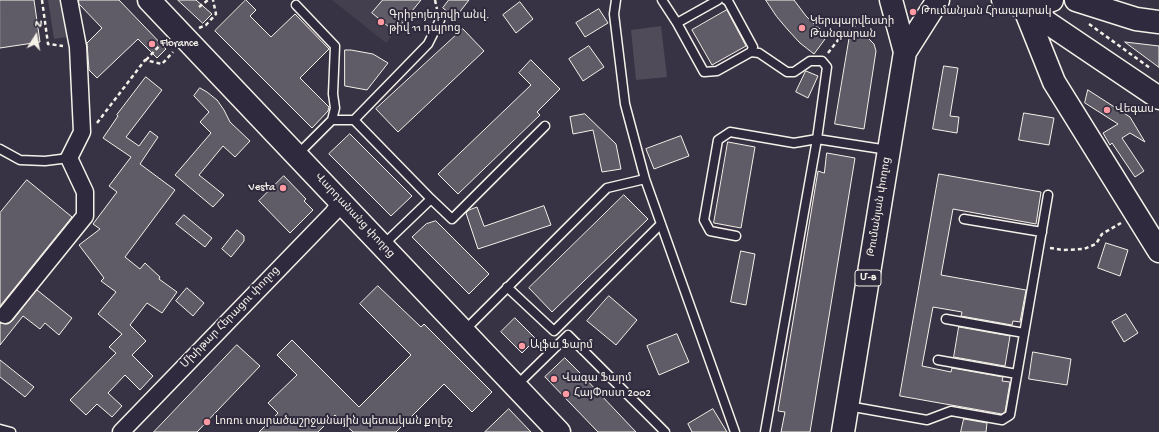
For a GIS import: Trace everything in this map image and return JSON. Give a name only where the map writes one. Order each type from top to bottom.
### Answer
[{"type":"main road","name":"Վարդանանց փողոց","points":[[149,0],[559,432]]},
{"type":"main road","name":"Մ-8","points":[[891,0],[904,52]]},
{"type":"main road","name":"Մ-8","points":[[904,52],[938,0]]},
{"type":"main road","points":[[1003,0],[1022,4],[1052,0]]},
{"type":"main road","points":[[1076,0],[1136,19],[1159,22]]},
{"type":"main road","points":[[1022,4],[1159,98]]},
{"type":"main road","points":[[1022,4],[1054,82],[1159,251]]},
{"type":"main road","name":"Թումանյան փողոց","points":[[843,432],[904,52]]},
{"type":"street","points":[[4,315],[85,216],[85,192],[69,158],[82,132],[78,47],[69,0]]},
{"type":"street","name":"Մխիթար Հերացու փողոց","points":[[121,432],[341,202]]},
{"type":"lane","points":[[616,0],[614,14],[625,104],[645,179],[735,432]]},
{"type":"lane","points":[[662,0],[677,23],[704,72],[717,71],[751,52],[754,47],[728,1],[726,0]]},
{"type":"lane","points":[[677,23],[718,0]]},
{"type":"lane","points":[[296,5],[335,46],[333,94],[335,108],[332,120],[297,155]]},
{"type":"lane","points":[[332,120],[354,120],[428,44],[440,20]]},
{"type":"lane","points":[[751,52],[759,53],[787,72],[794,72],[810,61],[822,61],[827,67],[817,139],[766,432]]},
{"type":"lane","points":[[354,120],[430,199],[452,219],[545,126]]},
{"type":"lane","points":[[736,236],[710,231],[704,220],[718,140],[730,132],[794,143],[817,139],[889,151]]},
{"type":"lane","points":[[0,149],[20,160],[45,161],[69,158]]},
{"type":"lane","points":[[463,331],[607,188],[645,179]]},
{"type":"lane","points":[[848,406],[927,420],[952,411],[1002,420],[1010,415],[1048,195]]},
{"type":"lane","points":[[382,246],[430,199]]},
{"type":"lane","points":[[964,219],[1042,232]]},
{"type":"lane","points":[[508,287],[554,331],[661,224]]},
{"type":"lane","points":[[946,319],[1024,333]]},
{"type":"lane","points":[[516,386],[568,335],[665,432]]},
{"type":"lane","points":[[938,360],[1017,374]]},
{"type":"lane","points":[[0,428],[11,432]]},
{"type":"path","points":[[42,0],[48,44],[78,47]]},
{"type":"path","points":[[199,7],[208,0]]},
{"type":"path","points":[[195,30],[206,25],[216,14],[213,0]]},
{"type":"path","points":[[1084,21],[1153,70]]},
{"type":"path","points":[[822,61],[838,40],[859,22]]},
{"type":"path","points":[[82,132],[97,123],[145,60],[166,38]]},
{"type":"path","points":[[145,60],[162,64],[177,47]]},
{"type":"path","points":[[1039,246],[1063,250],[1084,249],[1096,244],[1102,234],[1136,214]]},
{"type":"shaded area","points":[[48,0],[62,0],[67,37],[54,39]]},
{"type":"shaded area","name":"Գրիբոյեդովի անվ. թիվ 11 դպրոց","points":[[332,0],[421,0],[386,43]]},
{"type":"shaded area","points":[[661,26],[667,77],[636,80],[631,30]]},
{"type":"building","points":[[0,0],[34,0],[40,42],[0,48]]},
{"type":"building","points":[[79,0],[119,0],[166,49],[157,58],[138,39],[97,78],[89,70],[87,43],[102,28],[79,4]]},
{"type":"building","points":[[178,0],[196,0],[212,14],[203,23]]},
{"type":"building","points":[[246,0],[256,10],[250,16],[271,37],[295,14],[329,49],[300,78],[329,107],[328,111],[312,128],[215,31]]},
{"type":"building","points":[[383,0],[421,0],[395,32],[372,13]]},
{"type":"building","points":[[449,0],[469,0],[455,18],[443,8]]},
{"type":"building","name":"Կերպարվեստի Թանգարան","points":[[766,0],[794,0],[806,16],[828,35],[814,54],[800,43],[788,30]]},
{"type":"building","points":[[520,2],[533,19],[516,33],[503,15]]},
{"type":"building","points":[[599,9],[608,23],[585,37],[576,23]]},
{"type":"building","points":[[727,10],[746,46],[712,65],[692,30]]},
{"type":"building","points":[[463,29],[484,51],[398,132],[376,109]]},
{"type":"building","points":[[850,35],[868,38],[874,44],[876,51],[864,129],[835,124]]},
{"type":"building","points":[[1125,42],[1159,46],[1159,67]]},
{"type":"building","points":[[589,46],[604,67],[583,81],[569,59]]},
{"type":"building","points":[[345,50],[373,54],[388,63],[367,90],[345,86]]},
{"type":"building","points":[[531,60],[560,89],[537,112],[540,115],[458,194],[438,174],[531,85],[519,73]]},
{"type":"building","points":[[944,66],[958,68],[950,116],[959,117],[957,133],[933,129]]},
{"type":"building","points":[[806,71],[818,76],[808,98],[796,92]]},
{"type":"building","points":[[146,77],[162,90],[126,137],[139,146],[150,131],[158,137],[140,164],[175,190],[125,257],[140,269],[145,263],[160,277],[159,279],[177,292],[162,313],[147,303],[130,325],[146,341],[132,355],[153,376],[140,390],[125,375],[108,393],[122,406],[112,417],[97,404],[86,415],[70,400],[116,353],[109,347],[122,334],[98,314],[116,292],[101,281],[104,278],[79,245],[100,229],[93,224],[117,192],[109,186],[131,157],[103,138],[118,116],[117,115]]},
{"type":"building","points":[[200,88],[217,100],[230,122],[250,141],[235,157],[223,146],[199,175],[224,195],[213,207],[175,175],[211,133],[200,122],[209,112],[194,96]]},
{"type":"building","name":"Վեգաս","points":[[1088,90],[1130,117],[1145,142],[1130,133],[1122,138],[1144,171],[1135,177],[1112,143],[1110,145],[1103,133],[1118,124],[1085,103]]},
{"type":"building","points":[[1024,113],[1054,118],[1049,145],[1019,140]]},
{"type":"building","points":[[585,114],[616,144],[621,169],[602,172],[593,130],[573,134],[570,117]]},
{"type":"building","points":[[350,134],[412,196],[391,216],[329,154]]},
{"type":"building","points":[[681,136],[689,156],[654,169],[646,149]]},
{"type":"building","points":[[728,142],[755,147],[741,228],[714,223]]},
{"type":"building","points":[[827,153],[855,158],[810,432],[781,432],[785,412],[778,411],[818,171],[824,173]]},
{"type":"building","points":[[939,174],[1041,192],[1036,224],[953,209],[941,275],[1026,290],[1020,322],[1013,321],[1012,325],[961,316],[962,312],[933,307],[922,366],[951,372],[952,368],[1003,377],[1002,381],[1010,382],[1005,412],[1002,414],[900,396]]},
{"type":"building","name":"Vesta","points":[[284,176],[306,199],[304,201],[313,210],[290,233],[259,201]]},
{"type":"building","points":[[27,180],[72,217],[0,306],[0,213]]},
{"type":"building","points":[[624,195],[648,219],[552,312],[529,288]]},
{"type":"building","points":[[544,206],[551,225],[478,249],[466,213],[469,210],[477,207],[484,226]]},
{"type":"building","points":[[184,215],[212,238],[205,247],[176,224]]},
{"type":"building","points":[[436,221],[489,274],[469,294],[412,237],[426,224]]},
{"type":"building","points":[[237,230],[244,236],[244,241],[231,257],[222,249]]},
{"type":"building","points":[[1106,243],[1128,250],[1120,276],[1098,268]]},
{"type":"building","points":[[741,251],[755,254],[746,305],[731,302]]},
{"type":"building","points":[[378,286],[421,327],[424,324],[492,392],[472,412],[444,384],[396,432],[353,432],[335,415],[318,432],[259,432],[278,413],[268,403],[297,375],[277,355],[292,340],[359,407],[411,355],[360,304]]},
{"type":"building","points":[[187,288],[204,303],[193,316],[176,301]]},
{"type":"building","points":[[37,290],[72,318],[59,335],[45,323],[40,329],[23,316],[0,345],[0,323],[8,324],[12,321]]},
{"type":"building","points":[[609,296],[637,320],[616,345],[587,321]]},
{"type":"building","points":[[1126,314],[1138,333],[1124,342],[1112,322]]},
{"type":"building","points":[[515,318],[536,339],[522,353],[501,332]]},
{"type":"building","points":[[959,327],[1010,336],[1005,366],[954,357]]},
{"type":"building","points":[[677,334],[689,362],[659,375],[647,346]]},
{"type":"building","points":[[237,345],[260,366],[197,432],[154,432]]},
{"type":"building","points":[[1033,352],[1071,359],[1067,385],[1029,379]]},
{"type":"building","points":[[565,358],[636,432],[598,432],[545,377]]},
{"type":"building","points":[[0,360],[34,387],[25,397],[0,377]]},
{"type":"building","points":[[509,409],[531,432],[485,432]]},
{"type":"building","points":[[713,409],[727,432],[692,432],[688,424]]},
{"type":"building","points":[[964,419],[987,423],[986,432],[961,432]]},
{"type":"place","name":"Թումանյան Հրապարակ","points":[[913,12]]},
{"type":"place","name":"Գրիբոյեդովի անվ. թիվ 11 դպրոց","points":[[381,22]]},
{"type":"place","name":"Կերպարվեստի Թանգարան","points":[[802,28]]},
{"type":"place","name":"Florance","points":[[152,44]]},
{"type":"place","name":"Վեգաս","points":[[1107,110]]},
{"type":"place","name":"Vesta","points":[[283,188]]},
{"type":"place","name":"Ալֆա Ֆարմ","points":[[522,346]]},
{"type":"place","name":"Վագա Ֆարմ","points":[[554,379]]},
{"type":"place","name":"ՀայՓոստ 2002","points":[[566,394]]},
{"type":"place","name":"Լոռու տարածաշրջանային պետական քոլեջ","points":[[207,422]]}]
